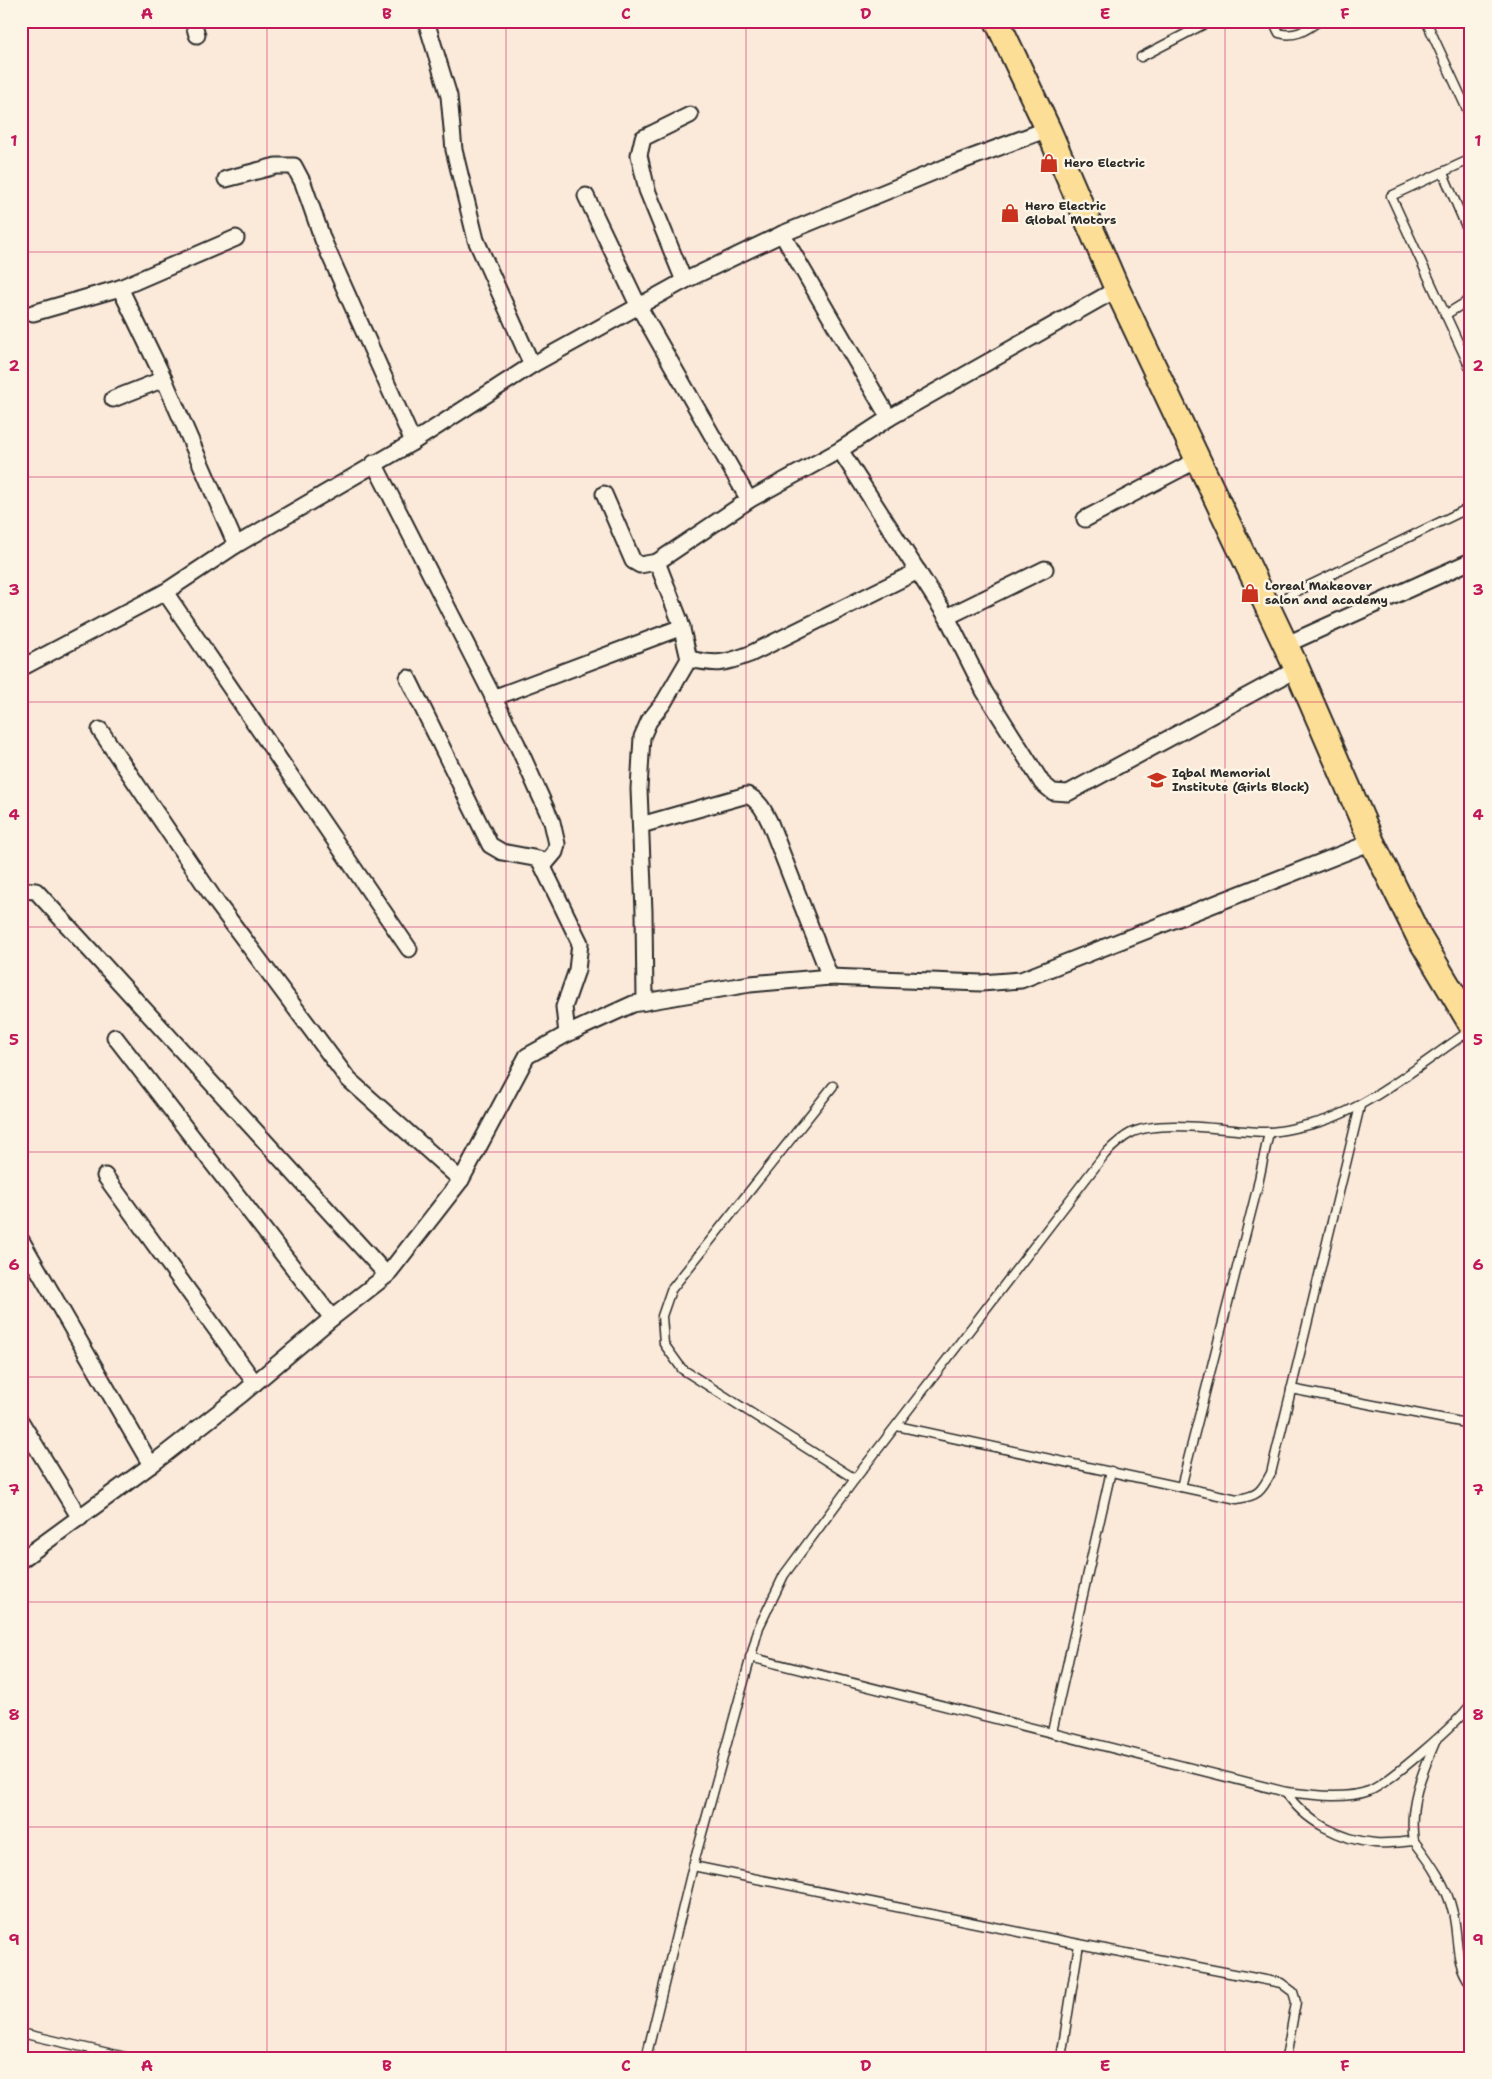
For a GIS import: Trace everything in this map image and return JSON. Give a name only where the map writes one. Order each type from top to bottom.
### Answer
[{"type":"main road","points":[[997,21],[1048,129],[1117,289],[1297,670],[1372,842],[1419,937],[1471,1024]]},
{"type":"street","points":[[426,21],[449,96],[454,150],[476,240],[532,365]]},
{"type":"street","points":[[684,281],[647,190],[638,155],[643,138],[690,115]]},
{"type":"street","points":[[21,668],[165,592],[236,545],[413,442],[532,365],[684,281],[782,234],[946,167],[1048,129]]},
{"type":"street","points":[[226,179],[276,166],[294,166],[303,183],[323,240],[413,442]]},
{"type":"street","points":[[586,196],[639,307],[749,500]]},
{"type":"street","points":[[782,234],[889,418]]},
{"type":"street","points":[[33,313],[120,288],[236,238]]},
{"type":"street","points":[[120,288],[164,379],[236,545]]},
{"type":"street","points":[[604,494],[633,561],[640,566],[656,562],[749,500],[840,450],[889,418],[1117,289]]},
{"type":"street","points":[[113,398],[164,379]]},
{"type":"street","points":[[840,450],[947,617],[984,691],[1042,783],[1057,794],[1068,793],[1297,670]]},
{"type":"street","points":[[1085,519],[1197,460]]},
{"type":"street","points":[[374,463],[494,698],[552,822],[557,844],[555,852],[544,865]]},
{"type":"street","points":[[1285,645],[1471,561]]},
{"type":"street","points":[[645,1002],[644,912],[639,789],[642,737],[649,721],[664,702],[689,659],[682,627],[656,562]]},
{"type":"street","points":[[947,617],[1045,569]]},
{"type":"street","points":[[689,659],[713,664],[726,663],[750,654],[918,571]]},
{"type":"street","points":[[165,592],[409,949]]},
{"type":"street","points":[[494,698],[682,627]]},
{"type":"street","points":[[408,678],[490,845],[502,852],[539,859],[544,865],[580,943],[577,970],[565,1000],[567,1034]]},
{"type":"street","points":[[100,730],[217,903],[348,1080],[461,1180]]},
{"type":"street","points":[[641,825],[747,795],[755,798],[763,807],[770,823],[830,977]]},
{"type":"street","points":[[23,1554],[80,1518],[151,1465],[255,1383],[332,1318],[387,1276],[461,1180],[527,1056],[567,1034],[633,1004],[750,984],[830,977],[981,983],[1021,980],[1372,842]]},
{"type":"street","points":[[21,890],[36,891],[40,895],[387,1276]]},
{"type":"street","points":[[115,1037],[332,1318]]},
{"type":"street","points":[[105,1176],[255,1383]]},
{"type":"street","points":[[21,1240],[151,1465]]},
{"type":"street","points":[[21,1422],[80,1518]]},
{"type":"lane","points":[[1141,57],[1210,21]]},
{"type":"lane","points":[[1273,21],[1279,33],[1290,35],[1305,30],[1319,21]]},
{"type":"lane","points":[[1426,21],[1471,118]]},
{"type":"lane","points":[[1471,160],[1390,196],[1471,370]]},
{"type":"lane","points":[[1443,173],[1471,238]]},
{"type":"lane","points":[[1445,315],[1471,299]]},
{"type":"lane","points":[[1267,606],[1471,507]]},
{"type":"lane","points":[[646,2058],[693,1866],[750,1658],[759,1627],[784,1576],[855,1479],[1099,1162],[1114,1144],[1131,1133],[1145,1128],[1163,1126],[1269,1132],[1314,1124],[1360,1106],[1471,1030]]},
{"type":"lane","points":[[833,1086],[671,1290],[662,1316],[664,1344],[682,1369],[855,1479]]},
{"type":"lane","points":[[897,1426],[1237,1499],[1250,1497],[1261,1491],[1271,1473],[1360,1106]]},
{"type":"lane","points":[[1180,1487],[1257,1188],[1269,1132]]},
{"type":"lane","points":[[1291,1389],[1471,1424]]},
{"type":"lane","points":[[1052,1732],[1111,1471]]},
{"type":"lane","points":[[750,1658],[1286,1792],[1343,1796],[1370,1790],[1392,1775],[1452,1726],[1470,1706]]},
{"type":"lane","points":[[1437,1739],[1415,1796],[1412,1826],[1414,1841],[1430,1861],[1443,1884],[1453,1913],[1461,1968],[1471,1984]]},
{"type":"lane","points":[[1286,1792],[1293,1805],[1308,1818],[1345,1836],[1375,1843],[1414,1841]]},
{"type":"lane","points":[[693,1866],[1281,1983],[1293,1992],[1296,2002],[1286,2058]]},
{"type":"lane","points":[[1061,2058],[1079,1944]]},
{"type":"lane","points":[[21,2033],[130,2058]]},
{"type":"place","name":"Hero Electric","points":[[1049,163]]},
{"type":"place","name":"Hero Electric Global Motors","points":[[1010,213]]},
{"type":"place","name":"Loreal Makeover salon and academy","points":[[1250,593]]},
{"type":"place","name":"Iqbal Memorial Institute (Girls Block)","points":[[1157,780]]}]
